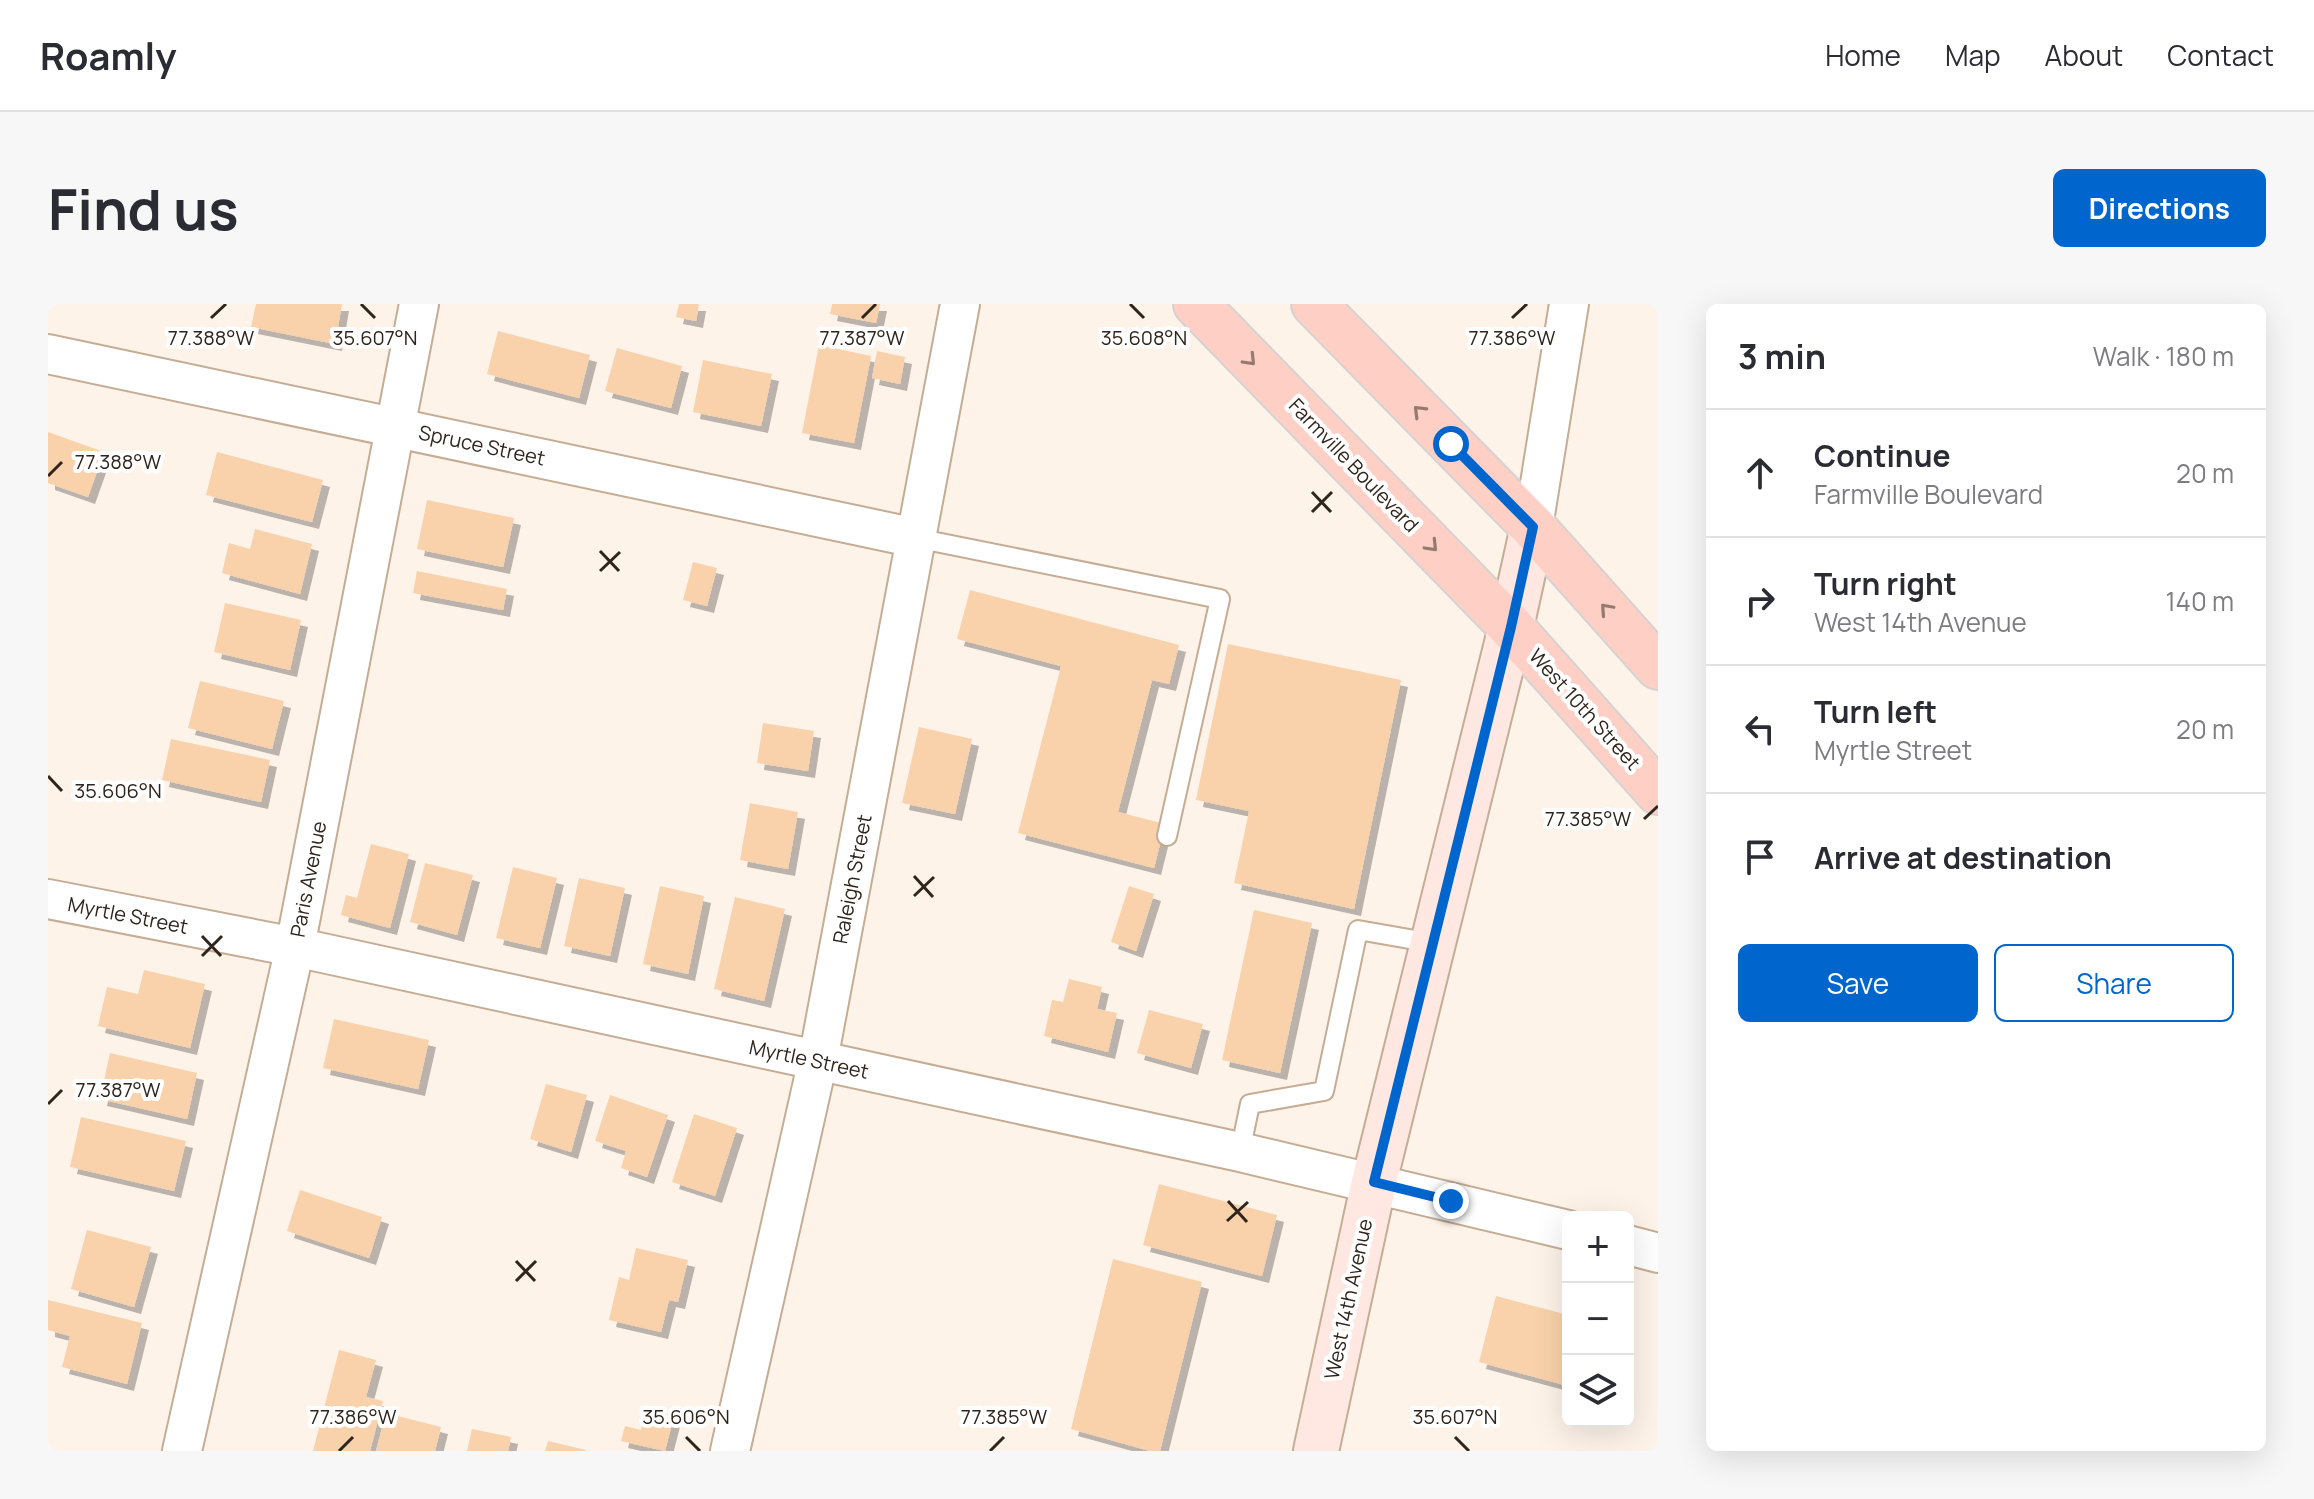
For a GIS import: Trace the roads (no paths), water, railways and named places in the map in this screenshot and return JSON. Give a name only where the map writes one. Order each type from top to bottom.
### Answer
[{"type":"main road","name":"Farmville Boulevard","points":[[1196,304],[1511,627]]},
{"type":"main road","points":[[1314,304],[1533,527],[1658,667]]},
{"type":"main road","name":"West 14th Avenue","points":[[1316,1451],[1374,1182],[1533,527]]},
{"type":"main road","name":"West 10th Street","points":[[1511,627],[1658,792]]},
{"type":"street","name":"Paris Avenue","points":[[182,1451],[295,947],[419,304]]},
{"type":"street","name":"Raleigh Street","points":[[730,1451],[818,1060],[960,304]]},
{"type":"street","name":"West 14th Avenue","points":[[1533,527],[1569,304]]},
{"type":"street","name":"Spruce Street","points":[[48,354],[916,538]]},
{"type":"street","name":"Myrtle Street","points":[[48,899],[295,947],[818,1060],[1374,1182],[1562,1229]]},
{"type":"street","points":[[1634,1247],[1658,1253]]},
{"type":"lane","points":[[916,538],[1220,599],[1167,836]]},
{"type":"lane","points":[[1240,1152],[1250,1104],[1324,1091],[1358,930],[1432,943]]}]
